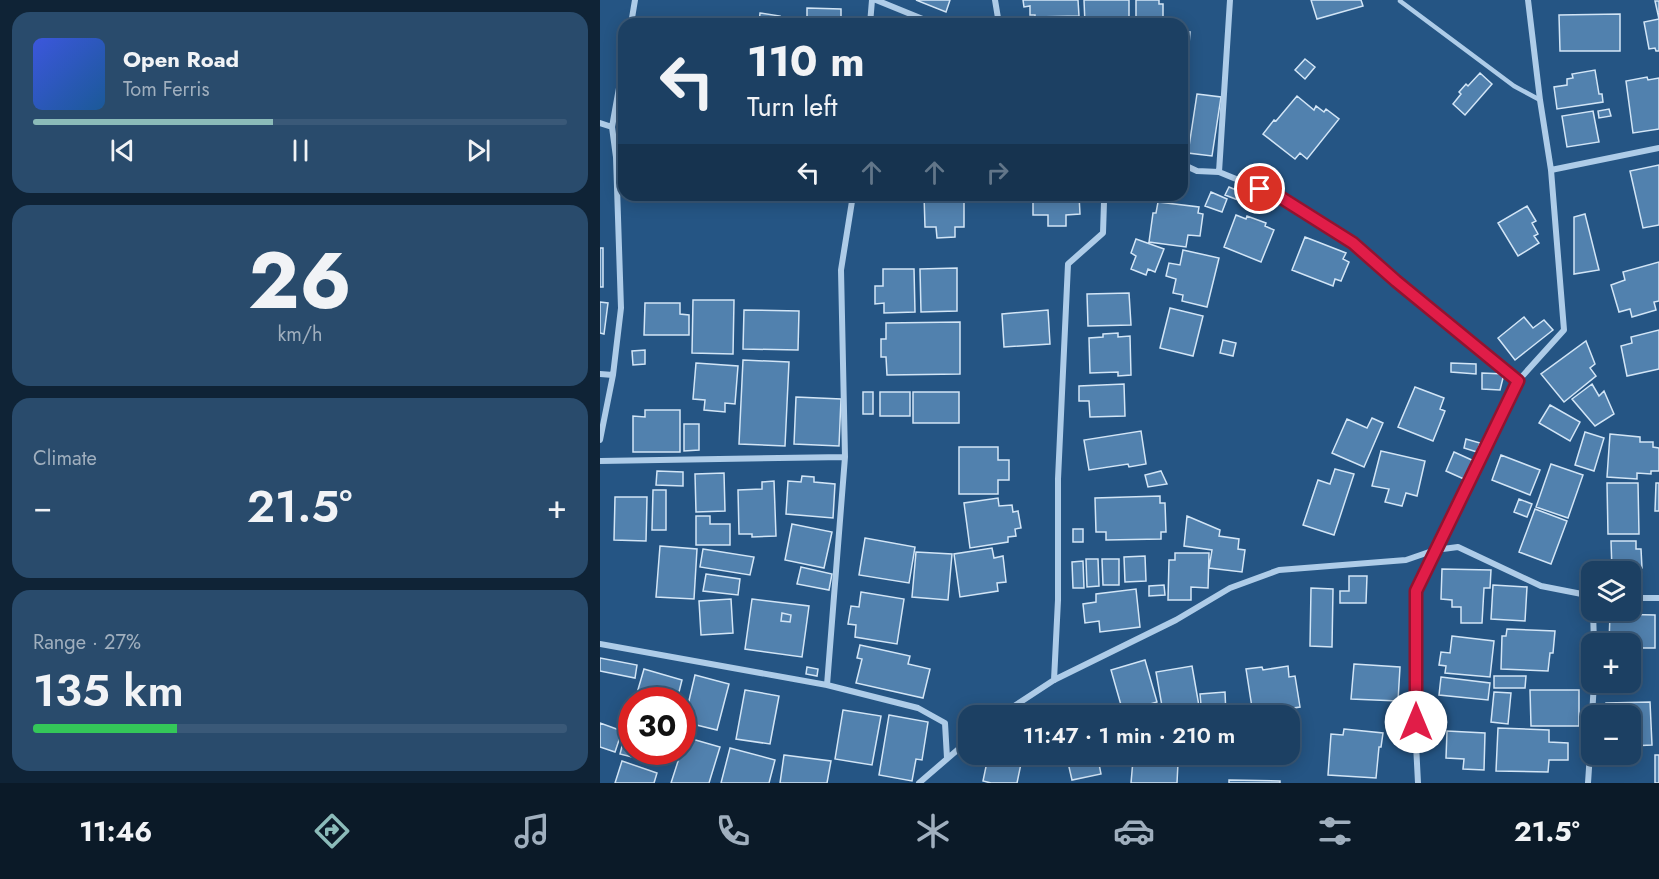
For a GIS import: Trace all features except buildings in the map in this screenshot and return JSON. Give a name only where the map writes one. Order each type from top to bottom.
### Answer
[{"type":"street","points":[[632,18],[635,0]]},
{"type":"street","points":[[870,18],[872,0]]},
{"type":"street","points":[[876,0],[920,18]]},
{"type":"street","points":[[995,0],[998,18]]},
{"type":"street","points":[[1220,172],[1230,0]]},
{"type":"street","points":[[1418,783],[1416,591],[1518,381],[1564,330],[1551,170],[1528,0]]},
{"type":"street","points":[[600,440],[614,375],[621,308],[616,157],[612,127],[618,94]]},
{"type":"street","points":[[600,123],[612,127]]},
{"type":"street","points":[[1551,170],[1659,148]]},
{"type":"street","points":[[1188,167],[1197,171],[1220,172],[1280,197],[1353,243],[1518,381]]},
{"type":"street","points":[[827,685],[845,457],[841,270],[852,201]]},
{"type":"street","points":[[1054,680],[1058,600],[1058,479],[1068,264],[1103,233],[1104,201]]},
{"type":"street","points":[[600,374],[614,375]]},
{"type":"street","points":[[600,461],[845,457]]},
{"type":"street","points":[[1016,705],[1054,680],[1176,620],[1230,588],[1279,570],[1406,560],[1436,550],[1458,547],[1541,586],[1581,594]]},
{"type":"street","points":[[1641,597],[1659,598]]},
{"type":"street","points":[[600,644],[827,685],[918,708],[945,723],[947,758]]},
{"type":"street","points":[[919,783],[958,749]]},
{"type":"street","points":[[1588,783],[1589,765]]},
{"type":"lane","points":[[1400,1],[1514,86],[1540,100]]},
{"type":"route","points":[[1260,189],[1280,197],[1353,243],[1518,381],[1416,591],[1416,722]]}]
